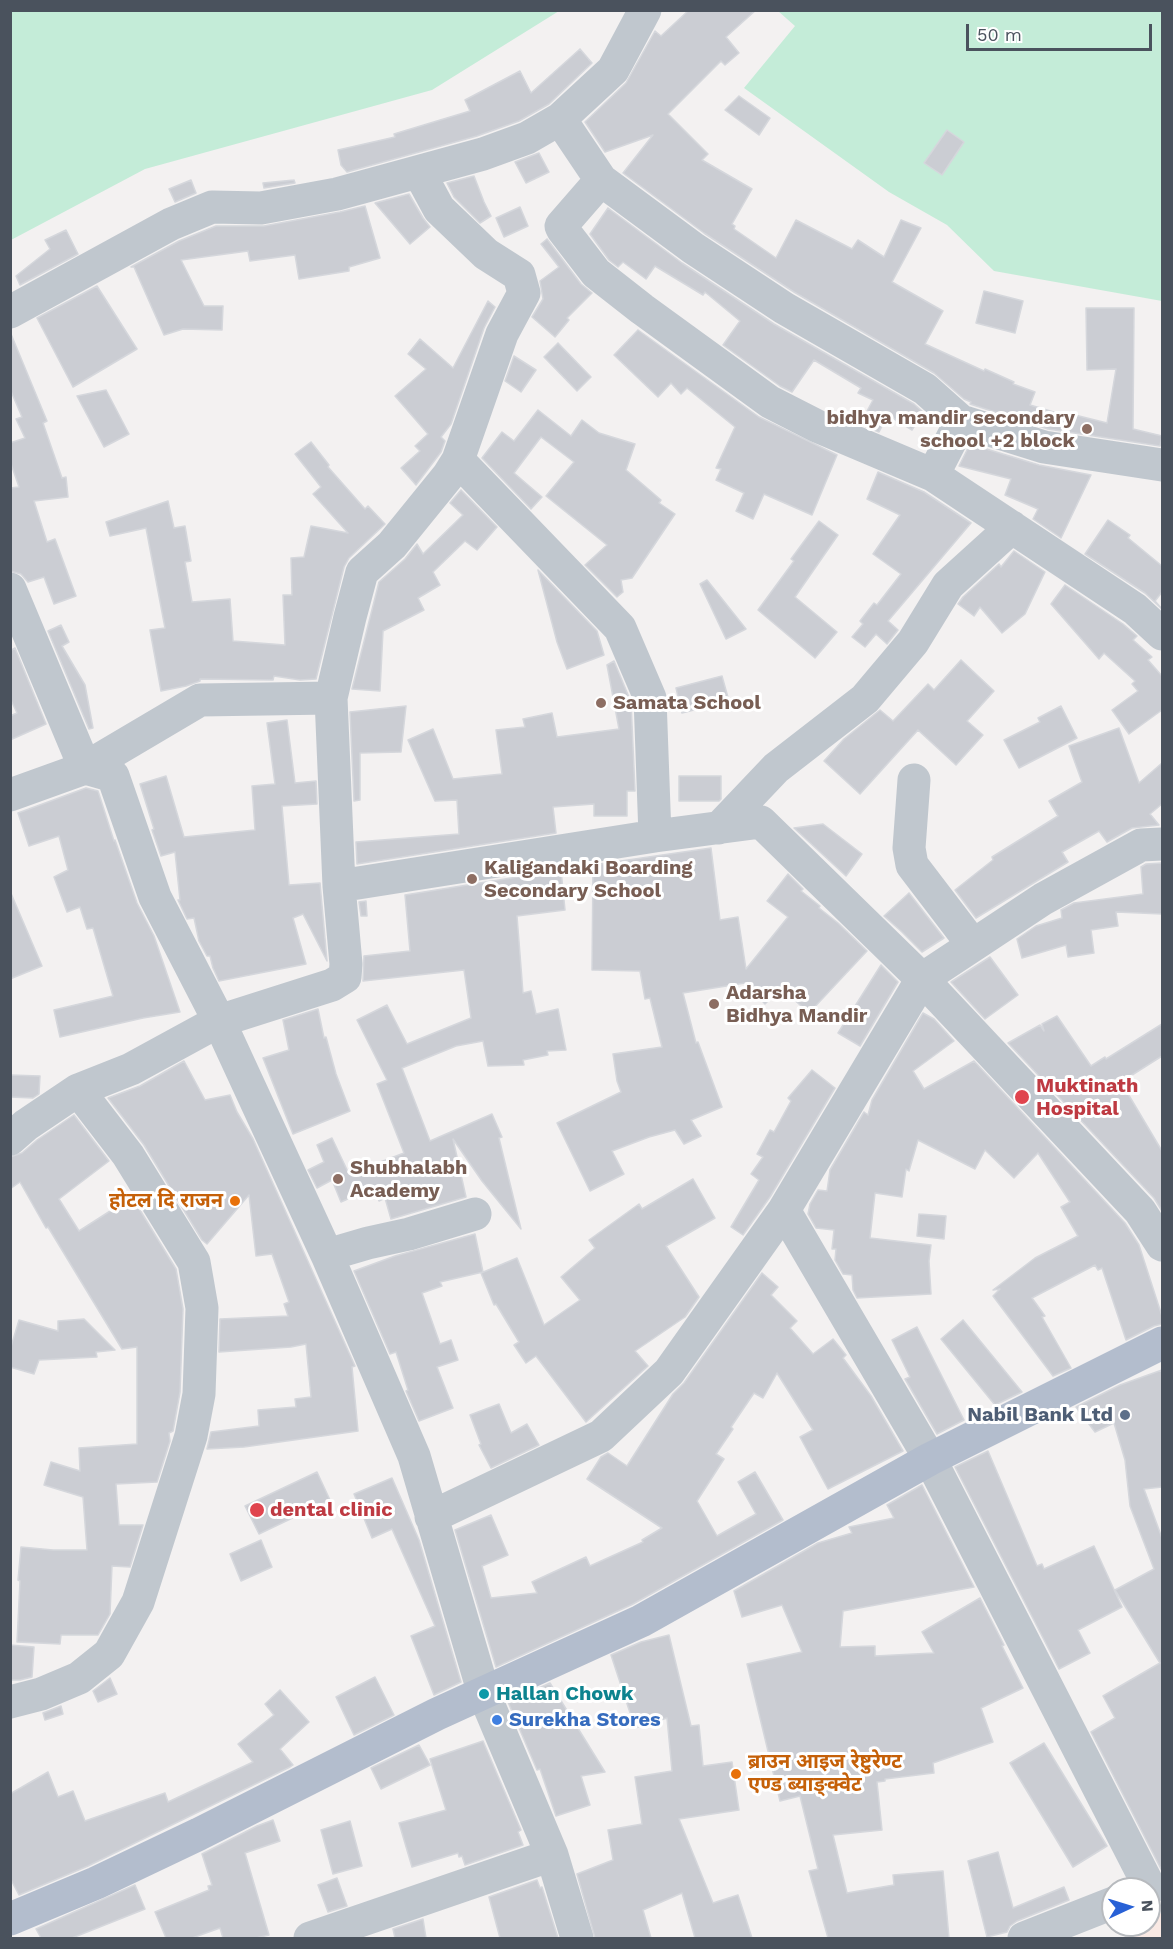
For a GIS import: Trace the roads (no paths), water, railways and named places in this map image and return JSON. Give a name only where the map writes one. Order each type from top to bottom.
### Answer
[{"type":"main road","points":[[10,1919],[96,1883],[189,1839],[437,1714],[641,1621],[930,1459],[1162,1343]]},
{"type":"street","points":[[10,312],[171,224],[212,207],[261,208],[337,194],[483,154],[527,138],[560,119],[613,70],[645,10]]},
{"type":"street","points":[[560,119],[601,180],[693,248],[784,308],[925,389],[962,420],[1044,447],[1162,465]]},
{"type":"street","points":[[10,1139],[26,1125],[78,1090],[131,1069],[219,1021],[332,985],[345,977],[331,698],[362,572],[392,545],[448,476],[458,460],[502,334],[524,293],[519,275],[486,254],[439,209],[419,172]]},
{"type":"street","points":[[601,180],[561,226],[596,273],[770,402],[817,426],[933,476],[1136,609],[1162,634]]},
{"type":"street","points":[[933,476],[962,420]]},
{"type":"street","points":[[458,460],[620,628],[650,698],[655,836]]},
{"type":"street","points":[[718,828],[776,768],[865,699],[913,642],[948,585],[1012,527]]},
{"type":"street","points":[[13,602],[85,768]]},
{"type":"street","points":[[10,795],[85,768],[200,700],[331,698]]},
{"type":"street","points":[[85,768],[113,776],[155,897],[219,1021],[327,1255],[414,1456],[484,1694],[552,1855],[577,1938]]},
{"type":"street","points":[[914,780],[909,848],[912,865],[973,945]]},
{"type":"street","points":[[339,886],[655,836],[761,822],[922,979],[1140,1211],[1162,1245]]},
{"type":"street","points":[[431,1516],[601,1436],[669,1372],[784,1210],[922,979],[1043,899],[1141,845],[1162,844]]},
{"type":"street","points":[[10,1702],[41,1694],[79,1678],[110,1654],[138,1602],[191,1436],[199,1394],[202,1308],[194,1262],[128,1155],[78,1090]]},
{"type":"street","points":[[784,1210],[930,1459],[1149,1877]]},
{"type":"street","points":[[327,1255],[475,1214]]},
{"type":"street","points":[[310,1938],[552,1855]]},
{"type":"street","points":[[1024,1938],[1101,1908]]},
{"type":"place","name":"bidhya mandir secondary school +2 block","points":[[1087,429]]},
{"type":"place","name":"Samata School","points":[[601,703]]},
{"type":"place","name":"Kaligandaki Boarding Secondary School","points":[[472,879]]},
{"type":"place","name":"Adarsha Bidhya Mandir","points":[[714,1004]]},
{"type":"place","name":"Muktinath Hospital","points":[[1022,1097]]},
{"type":"place","name":"Shubhalabh Academy","points":[[338,1179]]},
{"type":"place","name":"होटल दि राजन","points":[[235,1201]]},
{"type":"place","name":"Nabil Bank Ltd","points":[[1125,1415]]},
{"type":"place","name":"dental clinic","points":[[257,1510]]},
{"type":"place","name":"Hallan Chowk","points":[[484,1694]]},
{"type":"place","name":"Surekha Stores","points":[[497,1720]]},
{"type":"place","name":"ब्राउन आइज रेष्टुरेण्ट एण्ड ब्याङ्क्वेट","points":[[736,1774]]}]
